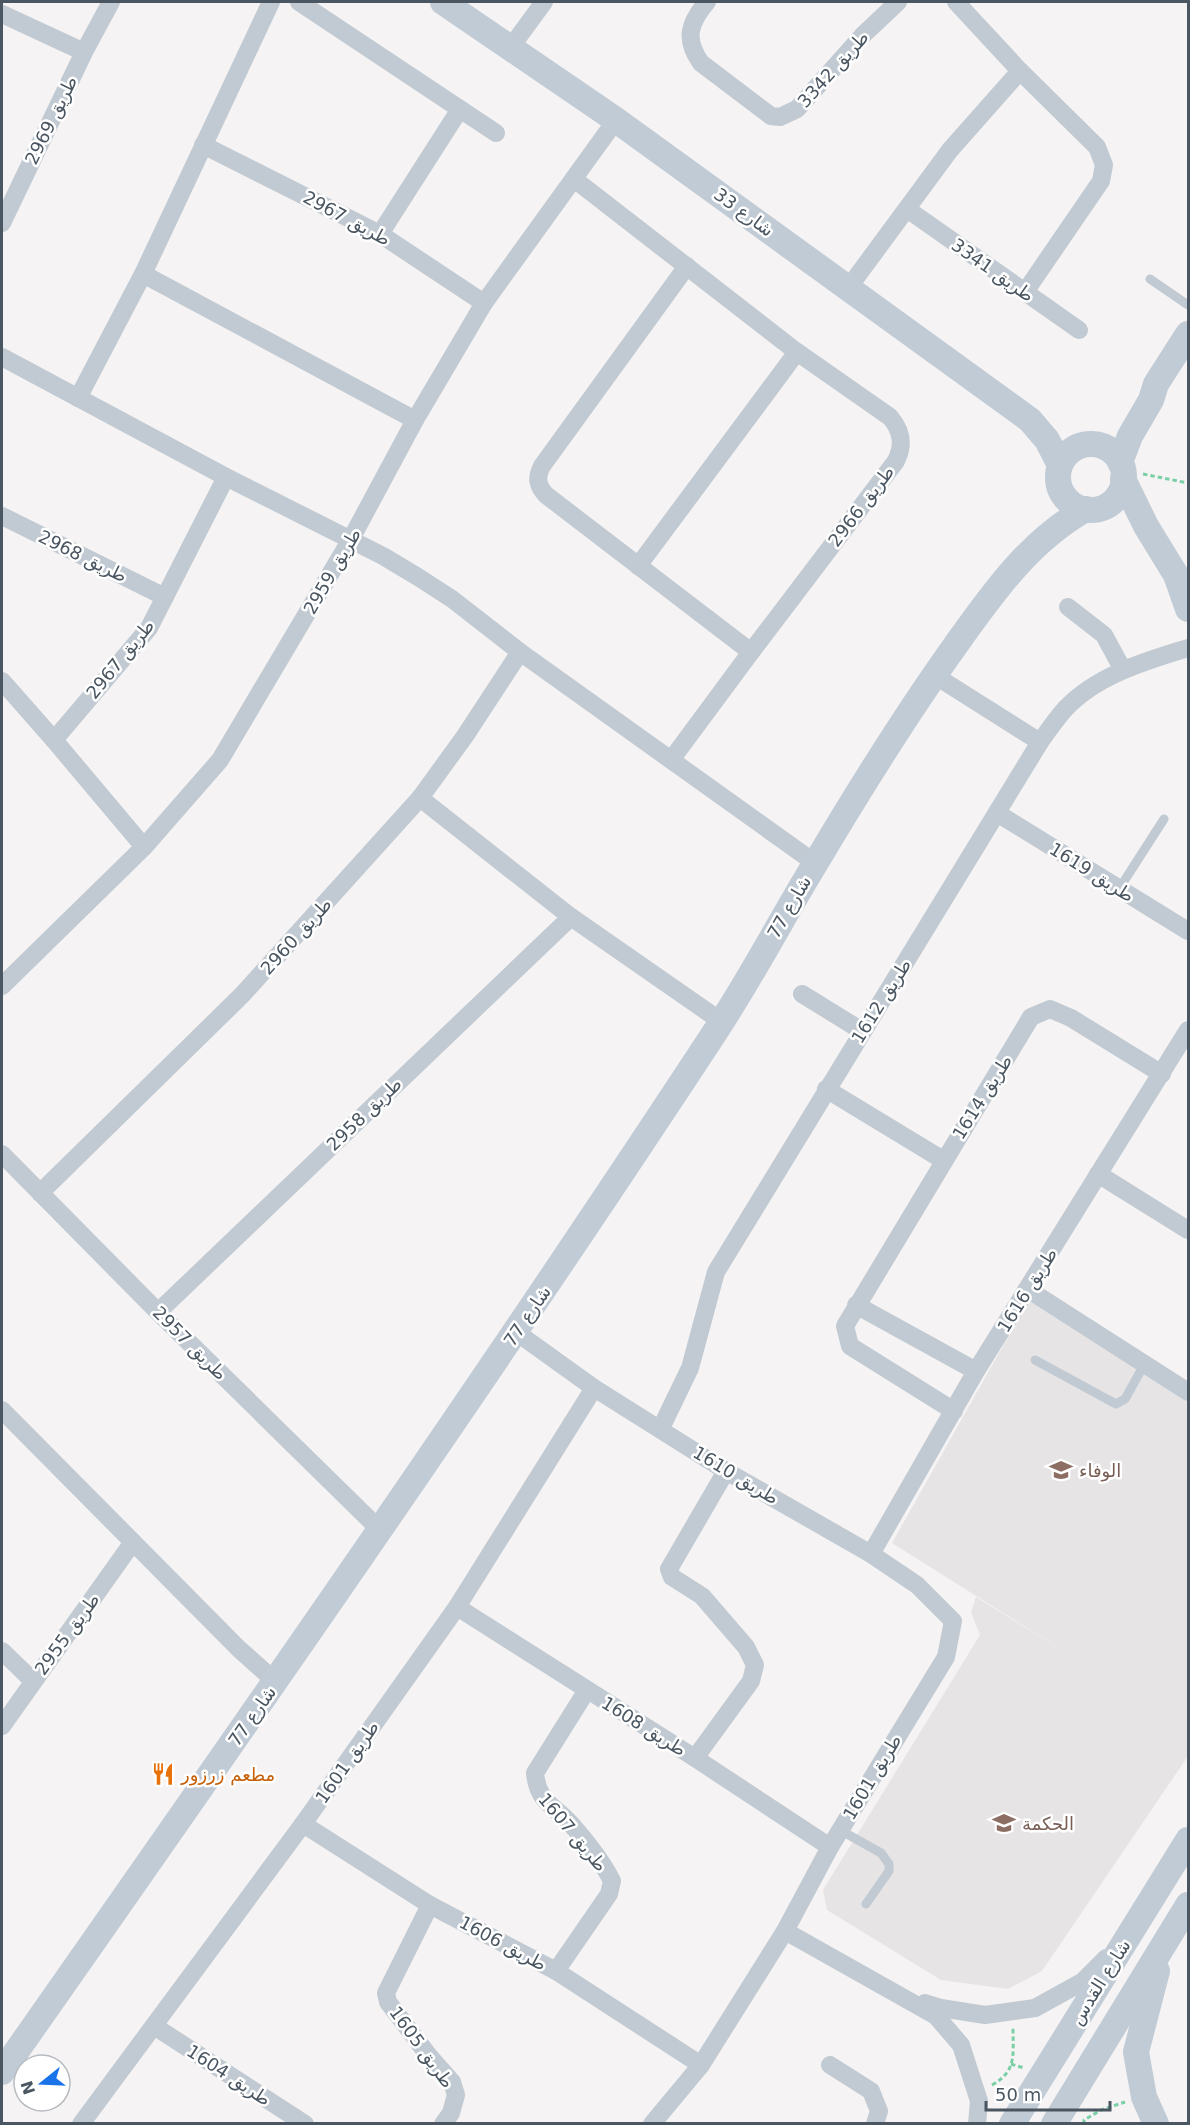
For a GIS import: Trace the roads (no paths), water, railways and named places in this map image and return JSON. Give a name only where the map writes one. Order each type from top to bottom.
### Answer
[{"type":"street","name":"طريق 2969","points":[[2,223],[10,184],[111,2]]},
{"type":"street","points":[[78,398],[143,274],[271,2]]},
{"type":"street","points":[[299,2],[496,132]]},
{"type":"street","name":"شارع 33","points":[[443,2],[616,120],[849,287],[1040,429],[1089,446]]},
{"type":"street","points":[[511,47],[544,2]]},
{"type":"street","name":"طريق 3342","points":[[707,2],[690,27],[694,53],[701,63],[771,116],[780,117],[789,115],[797,109],[864,34],[898,2]]},
{"type":"street","points":[[956,2],[1020,71],[1093,142],[1102,157],[1101,181],[1025,292]]},
{"type":"street","points":[[2,14],[84,52]]},
{"type":"street","points":[[849,287],[972,123],[1020,71]]},
{"type":"street","points":[[380,234],[460,109]]},
{"type":"street","name":"طريق 2959","points":[[2,986],[144,847],[220,760],[351,539],[415,420],[484,303],[616,120]]},
{"type":"street","name":"طريق 2967","points":[[203,145],[380,234],[484,303]]},
{"type":"street","name":"طريق 2966","points":[[574,179],[797,352],[890,417],[899,430],[901,446],[896,461],[671,760]]},
{"type":"street","name":"طريق 3341","points":[[907,209],[1079,330]]},
{"type":"street","points":[[687,266],[538,473],[538,481],[540,489],[546,495],[751,652]]},
{"type":"street","points":[[143,274],[415,420]]},
{"type":"street","points":[[1156,541],[1125,519],[1072,504],[1066,499],[1059,475],[1064,457],[1089,446],[1122,425],[1144,395],[1156,384],[1188,334]]},
{"type":"street","points":[[638,566],[797,352]]},
{"type":"street","points":[[2,357],[226,477],[384,556],[444,593],[487,624],[520,652],[815,863]]},
{"type":"street","points":[[1094,509],[1114,500],[1122,486],[1122,470],[1130,436],[1151,400],[1156,384]]},
{"type":"street","name":"شارع 33","points":[[1040,429],[1059,475]]},
{"type":"street","points":[[1089,446],[1108,449],[1122,470],[1138,511],[1176,575],[1188,609]]},
{"type":"street","name":"شارع 77","points":[[2,2072],[276,1682],[516,1332],[722,1022],[815,863],[892,738],[966,631],[1032,547],[1048,517],[1059,475]]},
{"type":"street","name":"طريق 2967","points":[[54,740],[149,628],[226,477]]},
{"type":"street","name":"شارع 77","points":[[1032,547],[1058,526],[1094,509]]},
{"type":"street","name":"طريق 2968","points":[[2,516],[165,597]]},
{"type":"street","points":[[1068,607],[1104,635],[1123,670]]},
{"type":"street","name":"طريق 1612","points":[[661,1428],[690,1368],[716,1272],[1040,742],[1066,708],[1083,695],[1123,670],[1188,648]]},
{"type":"street","name":"طريق 2960","points":[[40,1193],[242,995],[420,798],[465,736],[520,652]]},
{"type":"street","points":[[934,675],[1040,742]]},
{"type":"street","points":[[2,681],[144,847]]},
{"type":"street","points":[[420,798],[571,917],[722,1022]]},
{"type":"street","name":"طريق 1619","points":[[997,813],[1188,931]]},
{"type":"street","name":"طريق 2958","points":[[158,1312],[571,917]]},
{"type":"street","points":[[802,994],[862,1031]]},
{"type":"street","name":"طريق 1614","points":[[954,1411],[850,1346],[845,1326],[1031,1017],[1050,1009],[1071,1018],[1162,1074]]},
{"type":"street","name":"طريق 1616","points":[[872,1554],[976,1371],[1029,1290],[1188,1030]]},
{"type":"street","points":[[826,1089],[943,1160]]},
{"type":"street","name":"طريق 2957","points":[[2,1154],[158,1312],[380,1530]]},
{"type":"street","points":[[1098,1174],[1188,1230]]},
{"type":"street","points":[[1029,1290],[1188,1392]]},
{"type":"street","points":[[856,1305],[976,1371]]},
{"type":"street","name":"طريق 1610","points":[[516,1332],[594,1389],[661,1428],[726,1471],[872,1554],[917,1585],[953,1621]]},
{"type":"street","name":"طريق 1601","points":[[81,2124],[303,1824],[457,1607],[594,1389]]},
{"type":"street","points":[[2,1410],[239,1649],[276,1682]]},
{"type":"street","points":[[695,1758],[751,1681],[754,1665],[746,1647],[702,1596],[672,1577],[669,1569],[726,1471]]},
{"type":"street","name":"طريق 2955","points":[[2,1726],[133,1542]]},
{"type":"street","name":"طريق 1608","points":[[457,1607],[830,1847]]},
{"type":"street","name":"طريق 1601","points":[[652,2124],[701,2065],[785,1931],[830,1847],[946,1657],[953,1621]]},
{"type":"street","points":[[2,1651],[33,1681]]},
{"type":"street","name":"طريق 1607","points":[[556,1971],[609,1894],[612,1881],[604,1866],[571,1824],[536,1789],[535,1773],[587,1690]]},
{"type":"street","name":"طريق 1606","points":[[303,1824],[430,1905],[556,1971],[701,2065]]},
{"type":"street","name":"شارع القدس","points":[[1012,2124],[1188,1840]]},
{"type":"street","name":"طريق 1605","points":[[430,1905],[386,1993],[388,2001],[429,2056],[452,2082],[456,2095],[451,2113],[443,2124]]},
{"type":"street","name":"شارع القدس","points":[[1054,2124],[1188,1905]]},
{"type":"street","points":[[785,1931],[936,2016],[961,2044],[979,2101],[977,2124]]},
{"type":"street","points":[[895,1992],[941,2008],[985,2015],[1035,2008],[1082,1982],[1132,1931]]},
{"type":"street","points":[[1156,2124],[1144,2097],[1136,2052],[1163,1947]]},
{"type":"street","name":"طريق 1604","points":[[154,2026],[280,2117],[305,2124]]},
{"type":"street","points":[[830,2066],[871,2091],[879,2111],[875,2124]]},
{"type":"lane","points":[[1150,279],[1188,305]]},
{"type":"lane","points":[[1119,889],[1164,819]]},
{"type":"lane","points":[[1035,1360],[1116,1404],[1125,1399],[1145,1364]]},
{"type":"lane","points":[[840,1830],[881,1853],[889,1864],[889,1871],[866,1904]]},
{"type":"place","name":"الوفاء","points":[[1061,1470]]},
{"type":"place","name":"مطعم زرزور","points":[[163,1774]]},
{"type":"place","name":"الحكمة","points":[[1004,1823]]}]
